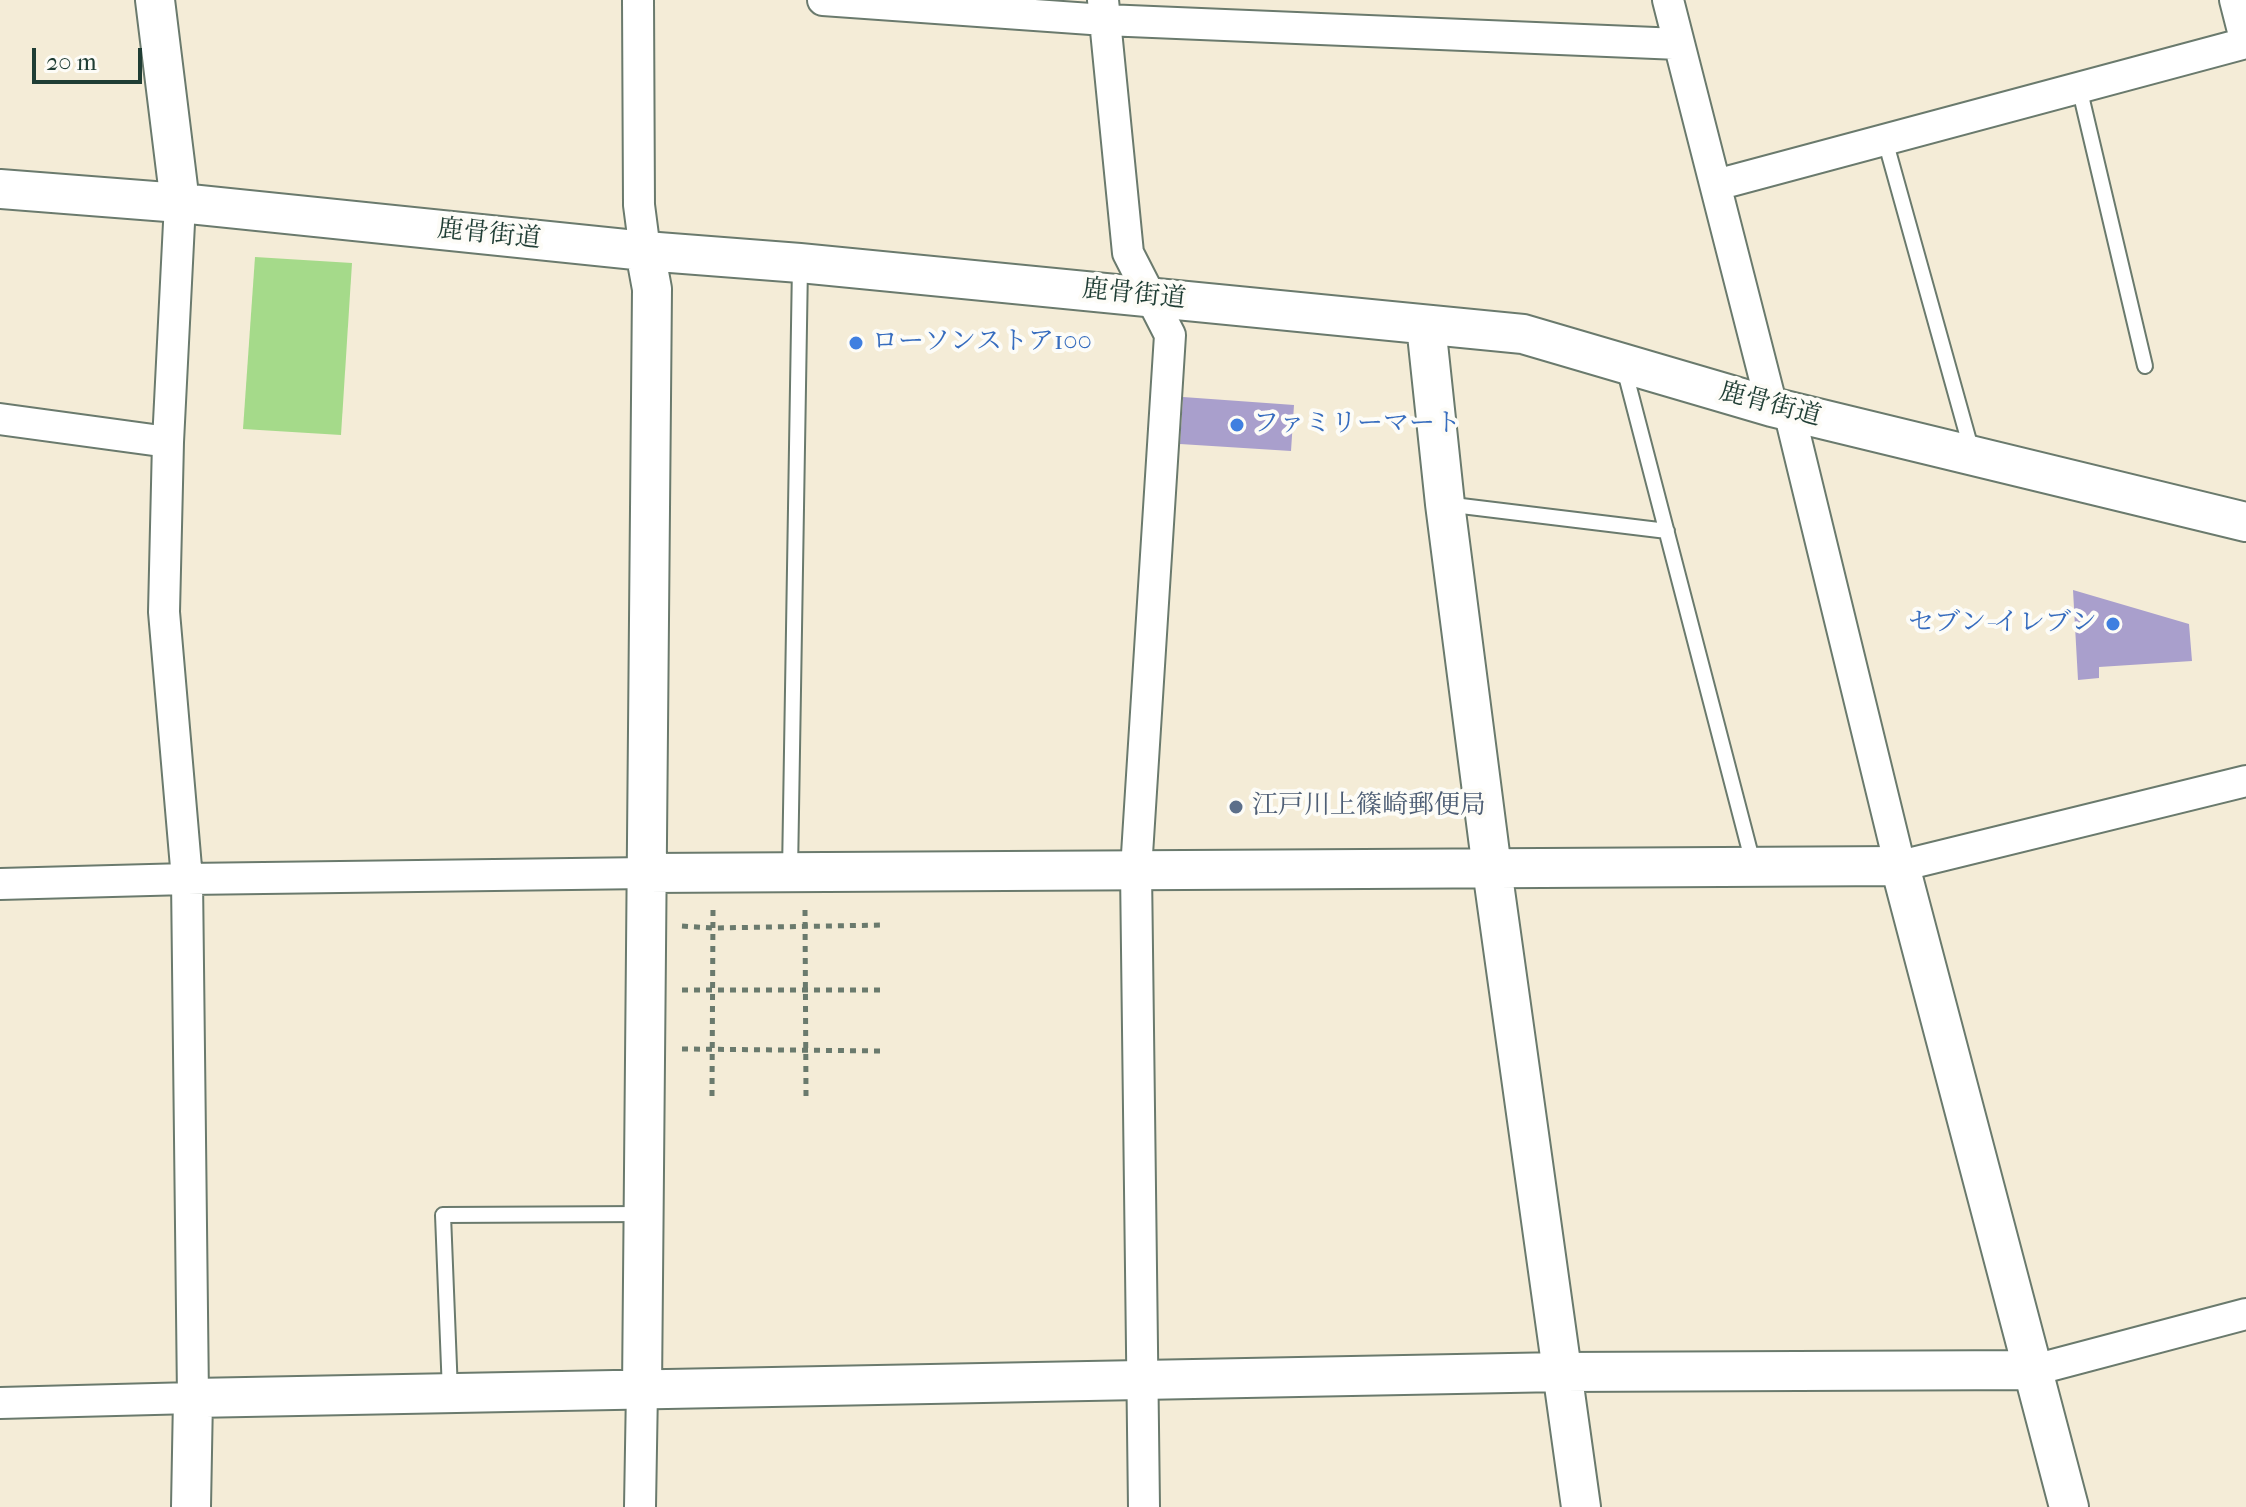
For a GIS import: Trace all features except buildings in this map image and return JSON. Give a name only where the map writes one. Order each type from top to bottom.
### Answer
[{"type":"street","points":[[155,0],[180,203],[168,442],[164,612],[187,879],[193,1398],[191,1507]]},
{"type":"street","points":[[638,0],[639,205],[652,289],[640,1507]]},
{"type":"street","points":[[823,0],[1104,10],[1679,44]]},
{"type":"street","points":[[1668,0],[1716,185],[1781,409],[2069,1507]]},
{"type":"street","points":[[1716,185],[2246,43],[2235,0]]},
{"type":"street","points":[[1104,10],[1128,253],[1170,335],[1136,870],[1144,1507]]},
{"type":"street","name":"鹿骨街道","points":[[0,189],[180,203],[645,251],[1152,296],[1523,334],[1781,409],[2246,522]]},
{"type":"street","points":[[1426,325],[1445,504],[1492,869],[1581,1507]]},
{"type":"street","points":[[0,419],[168,442]]},
{"type":"street","points":[[0,884],[648,873],[798,888],[1136,870],[1900,866],[2246,781]]},
{"type":"street","points":[[0,1403],[1562,1372],[2034,1370],[2246,1314]]},
{"type":"lane","points":[[2079,87],[2145,366]]},
{"type":"lane","points":[[1885,140],[1973,456]]},
{"type":"lane","points":[[798,888],[800,263]]},
{"type":"lane","points":[[1622,361],[1754,867]]},
{"type":"lane","points":[[1445,504],[1667,531]]},
{"type":"lane","points":[[450,1393],[443,1215],[644,1214]]},
{"type":"path","points":[[798,888],[805,926],[806,1097]]},
{"type":"path","points":[[712,1096],[714,903]]},
{"type":"path","points":[[680,925],[712,928],[885,925]]},
{"type":"path","points":[[676,991],[885,990]]},
{"type":"path","points":[[671,1049],[885,1051]]},
{"type":"green space","points":[[255,257],[352,263],[341,435],[243,429]]},
{"type":"place","name":"ローソンストア100","points":[[856,343]]},
{"type":"place","name":"ファミリーマート","points":[[1237,425]]},
{"type":"place","name":"セブン-イレブン","points":[[2113,624]]},
{"type":"place","name":"江戸川上篠崎郵便局","points":[[1236,807]]}]
